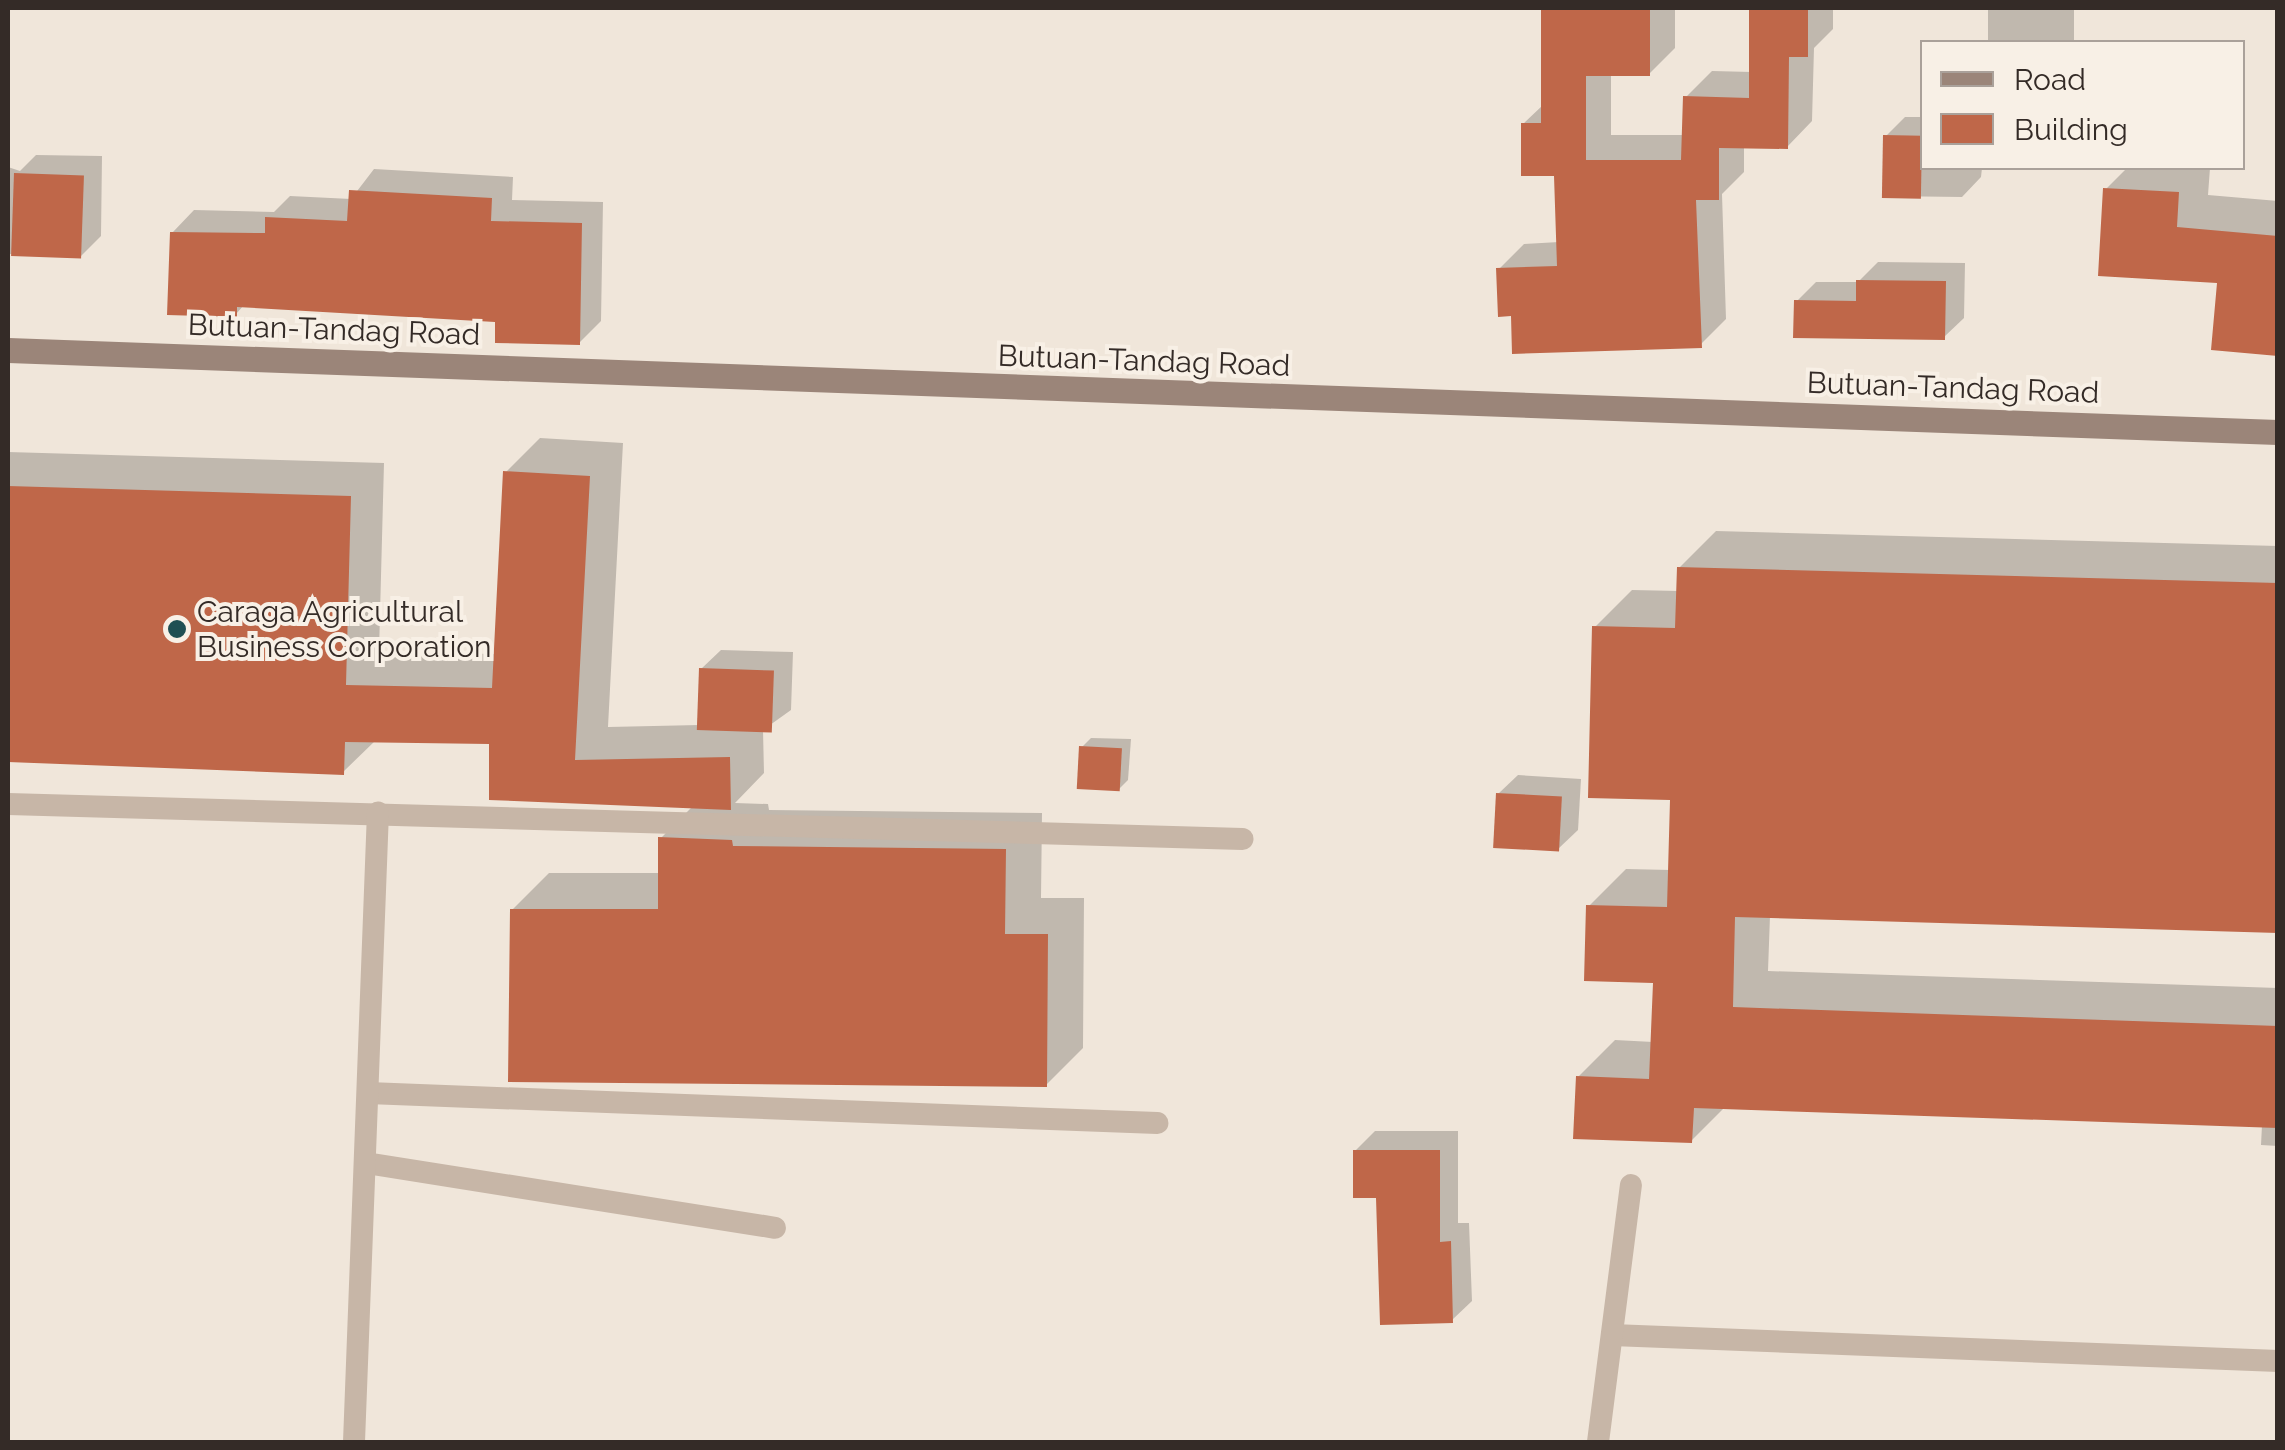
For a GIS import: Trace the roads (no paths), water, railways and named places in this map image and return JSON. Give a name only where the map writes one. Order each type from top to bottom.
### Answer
[{"type":"main road","name":"Butuan-Tandag Road","points":[[8,350],[2278,432]]},
{"type":"lane","points":[[8,804],[1243,839]]},
{"type":"lane","points":[[354,1442],[378,812]]},
{"type":"lane","points":[[368,1093],[1157,1123]]},
{"type":"lane","points":[[366,1164],[775,1228]]},
{"type":"lane","points":[[1598,1442],[1632,1185]]},
{"type":"lane","points":[[1612,1335],[2278,1361]]},
{"type":"place","name":"Caraga Agricultural Business Corporation","points":[[177,629]]}]
